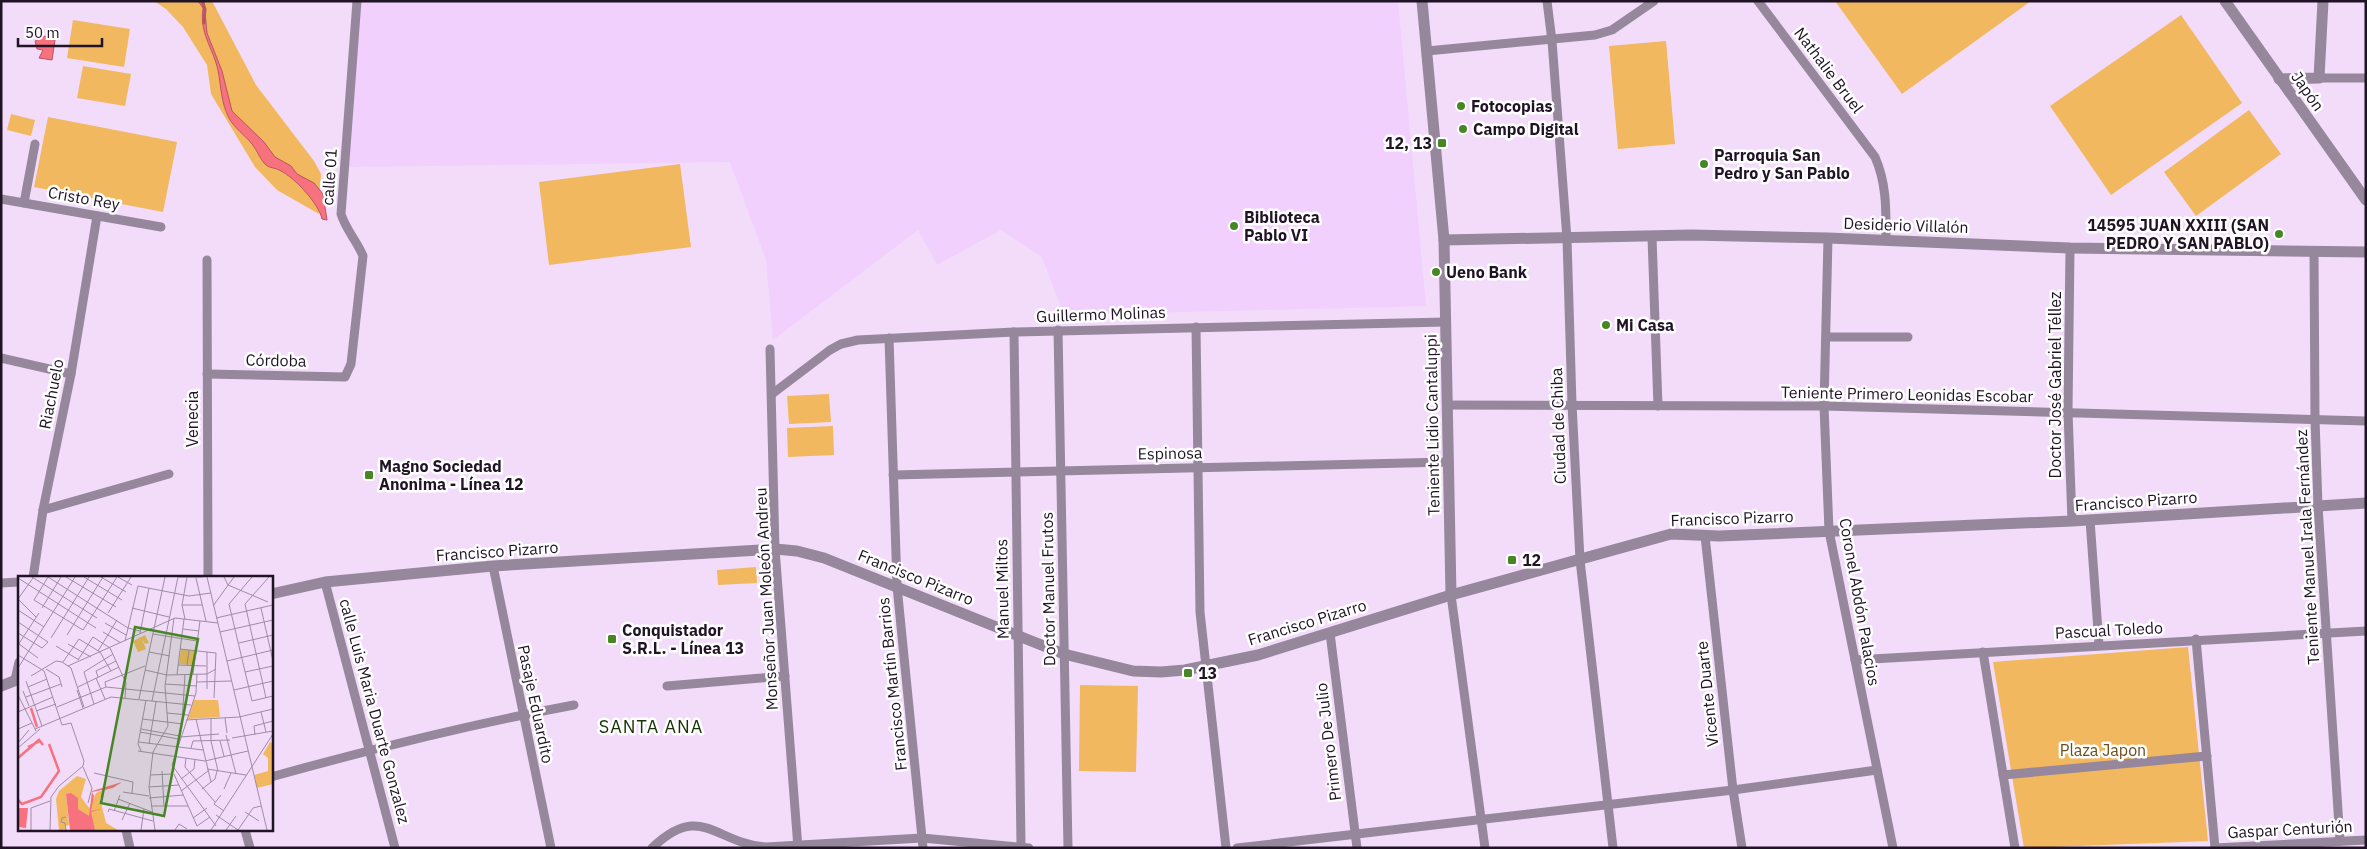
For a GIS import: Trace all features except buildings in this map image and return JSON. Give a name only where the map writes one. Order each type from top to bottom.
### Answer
[{"type":"street","name":"calle 01","points":[[345,377],[351,364],[363,271],[363,256],[357,241],[349,233],[341,214],[357,1]]},
{"type":"street","name":"Teniente Lidio Cantaluppi","points":[[1422,1],[1444,240],[1451,595],[1485,848]]},
{"type":"street","name":"Ciudad de Chiba","points":[[1547,1],[1552,40],[1567,239],[1572,404],[1580,560],[1613,848]]},
{"type":"street","points":[[1427,51],[1595,35],[1612,30],[1654,1]]},
{"type":"street","name":"Nathalie Bruel","points":[[1758,1],[1875,157],[1885,187],[1886,240]]},
{"type":"street","name":"Japón","points":[[2225,1],[2366,200]]},
{"type":"street","points":[[2319,78],[2323,1]]},
{"type":"street","points":[[2279,79],[2366,78]]},
{"type":"street","points":[[24,203],[36,144]]},
{"type":"street","name":"Cristo Rey","points":[[1,199],[161,227]]},
{"type":"street","name":"Riachuelo","points":[[34,576],[43,510],[72,374],[97,216]]},
{"type":"street","points":[[1652,236],[1658,406]]},
{"type":"street","name":"Desiderio Villalón","points":[[1444,240],[1652,236],[1828,238],[2070,248],[2366,252]]},
{"type":"street","name":"Coronel Abdón Palacios","points":[[1828,238],[1824,406],[1829,531],[1893,848]]},
{"type":"street","name":"Doctor José Gabriel Téllez","points":[[2070,248],[2068,412],[2072,522]]},
{"type":"street","name":"Teniente Manuel Irala Fernández","points":[[2314,251],[2314,419],[2340,841]]},
{"type":"street","name":"Venecia","points":[[207,260],[208,576]]},
{"type":"street","name":"Guillermo Molinas","points":[[772,394],[840,344],[858,340],[1058,330],[1446,322]]},
{"type":"street","points":[[1196,327],[1200,612],[1204,667],[1226,848]]},
{"type":"street","name":"Doctor Manuel Frutos","points":[[1058,330],[1068,848]]},
{"type":"street","name":"Manuel Miltos","points":[[1014,332],[1018,635],[1025,847]]},
{"type":"street","points":[[1826,337],[1908,337]]},
{"type":"street","name":"Francisco Martín Barrios","points":[[889,338],[898,586],[923,848]]},
{"type":"street","name":"Monseñor Juan Moleón Andreu","points":[[770,349],[775,549],[798,846]]},
{"type":"street","points":[[1,358],[72,374]]},
{"type":"street","name":"Córdoba","points":[[207,374],[345,377]]},
{"type":"street","name":"Teniente Primero Leonidas Escobar","points":[[1447,405],[1824,406],[2366,420]]},
{"type":"street","name":"Espinosa","points":[[893,475],[1448,462]]},
{"type":"street","points":[[43,510],[169,474]]},
{"type":"street","name":"Francisco Pizarro","points":[[272,594],[325,582],[493,566],[775,549],[797,551],[824,558],[1064,654],[1133,671],[1161,672],[1204,667],[1258,655],[1451,595],[1671,534],[1704,536],[2072,522],[2366,503]]},
{"type":"street","points":[[2090,520],[2099,645]]},
{"type":"street","name":"Vicente Duarte","points":[[1704,536],[1742,848]]},
{"type":"street","name":"Pasaje Eduardito","points":[[493,566],[551,848]]},
{"type":"street","points":[[1,583],[18,582]]},
{"type":"street","name":"calle Luis Maria Duarte Gonzalez","points":[[325,582],[395,848]]},
{"type":"street","name":"Pascual Toledo","points":[[1855,660],[2366,631]]},
{"type":"street","name":"Primero De Julio","points":[[1330,633],[1357,848]]},
{"type":"street","points":[[2196,640],[2215,848]]},
{"type":"street","points":[[1983,652],[2015,848]]},
{"type":"street","points":[[667,686],[785,676]]},
{"type":"street","points":[[1,686],[17,680]]},
{"type":"street","points":[[272,777],[369,750],[523,714],[574,705]]},
{"type":"street","points":[[2003,775],[2207,756]]},
{"type":"street","points":[[1237,848],[1734,790],[1877,770]]},
{"type":"street","points":[[652,848],[675,830],[692,825],[708,826],[729,838],[750,846],[798,846],[922,838],[1025,847]]},
{"type":"street","points":[[126,832],[130,848]]},
{"type":"street","points":[[246,832],[250,848]]},
{"type":"street","name":"Gaspar Centurión","points":[[2215,848],[2366,840]]},
{"type":"shaded area","points":[[198,1],[204,1],[207,33],[222,71],[232,111],[264,142],[275,157],[291,166],[297,174],[314,183],[323,194],[327,220],[322,219],[306,192],[293,179],[264,163],[252,144],[229,118],[223,100],[216,62],[203,25],[203,8]]},
{"type":"shaded area","points":[[361,1],[1398,1],[1426,306],[1064,315],[1042,257],[1001,230],[937,265],[918,230],[773,340],[766,260],[730,162],[348,167]]},
{"type":"shaded area","points":[[45,36],[55,40],[52,60],[39,58],[43,50],[37,49],[35,41]]},
{"type":"green space","points":[[154,1],[212,1],[256,85],[314,161],[321,174],[319,214],[277,190],[255,167],[211,94],[207,65],[183,27],[166,9]]},
{"type":"green space","points":[[1835,1],[2031,1],[1902,94]]},
{"type":"green space","points":[[2181,15],[2242,103],[2111,195],[2050,106]]},
{"type":"green space","points":[[73,20],[130,29],[124,67],[67,58]]},
{"type":"green space","points":[[1666,41],[1675,144],[1618,149],[1609,46]]},
{"type":"green space","points":[[83,66],[131,74],[125,106],[77,98]]},
{"type":"green space","points":[[2249,110],[2281,154],[2196,216],[2164,172]]},
{"type":"green space","points":[[11,114],[35,120],[31,136],[7,130]]},
{"type":"green space","points":[[48,117],[177,142],[163,212],[34,187]]},
{"type":"green space","points":[[680,164],[691,247],[549,265],[539,182]]},
{"type":"green space","points":[[829,394],[831,422],[789,424],[787,396]]},
{"type":"green space","points":[[833,426],[834,455],[788,457],[787,428]]},
{"type":"green space","points":[[756,567],[757,583],[718,585],[717,570]]},
{"type":"green space","name":"Plaza Japon","points":[[2188,647],[2208,841],[2024,848],[1993,662]]},
{"type":"green space","points":[[1080,685],[1138,686],[1136,772],[1079,771]]},
{"type":"waterway","points":[[202,1],[205,9],[204,23]]},
{"type":"place","name":"Fotocopias","points":[[1461,106]]},
{"type":"place","name":"Campo Digital","points":[[1463,129]]},
{"type":"place","name":"12, 13","points":[[1442,143]]},
{"type":"place","name":"Parroquia San Pedro y San Pablo","points":[[1704,164]]},
{"type":"place","name":"Biblioteca Pablo VI","points":[[1234,226]]},
{"type":"place","name":"14595 JUAN XXIII (SAN PEDRO Y SAN PABLO)","points":[[2279,234]]},
{"type":"place","name":"Ueno Bank","points":[[1436,272]]},
{"type":"place","name":"Mi Casa","points":[[1606,325]]},
{"type":"place","name":"Magno Sociedad Anonima - Línea 12","points":[[369,475]]},
{"type":"place","name":"12","points":[[1512,560]]},
{"type":"place","name":"Conquistador S.R.L. - Línea 13","points":[[612,639]]},
{"type":"place","name":"13","points":[[1188,673]]},
{"type":"district","name":"SANTA ANA","points":[[651,726]]}]
